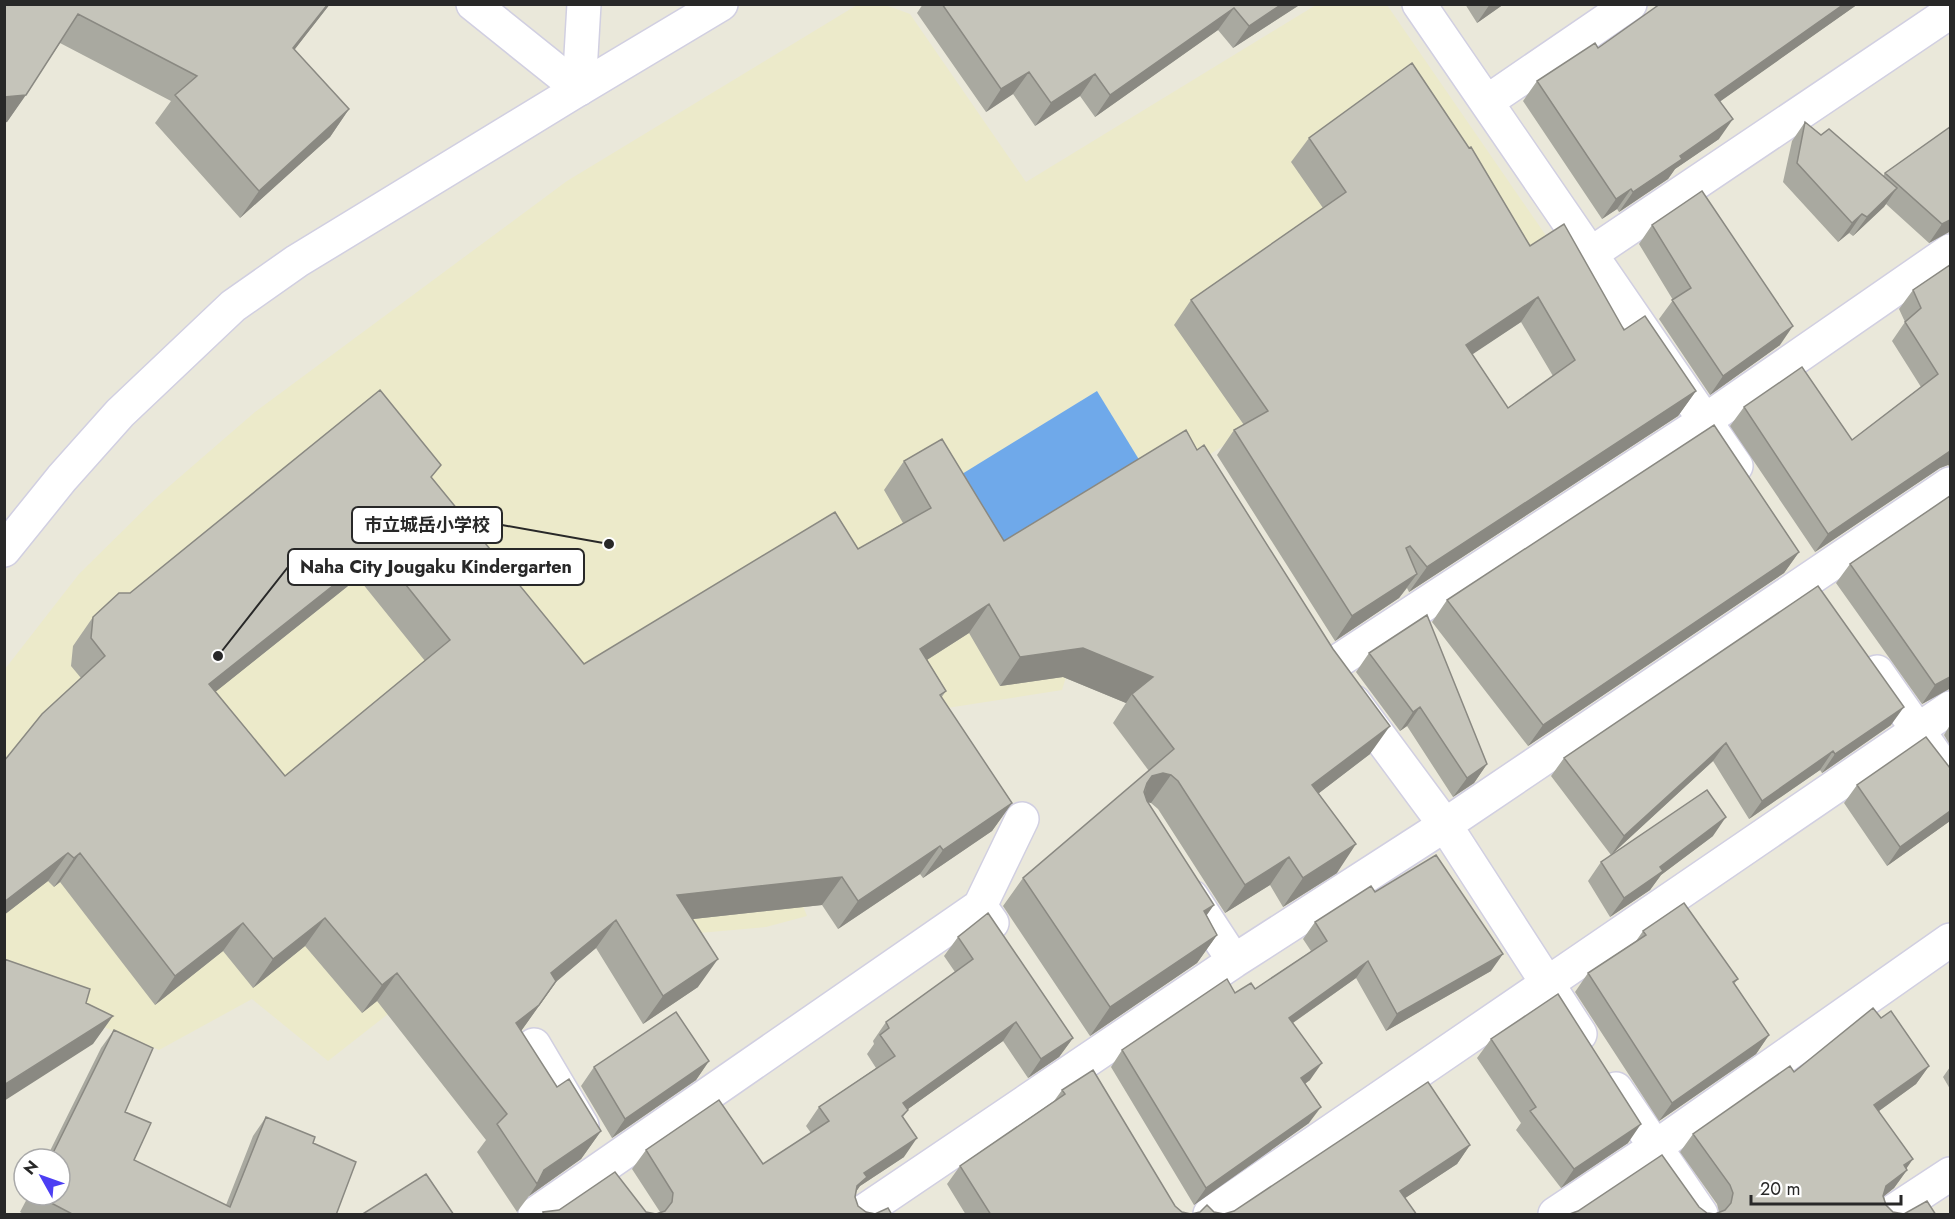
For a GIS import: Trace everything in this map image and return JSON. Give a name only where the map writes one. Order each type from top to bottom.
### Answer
[{"type":"street","points":[[473,4],[579,89]]},
{"type":"street","points":[[579,89],[584,4]]},
{"type":"street","points":[[4,550],[62,478],[120,413],[233,306],[297,261],[721,4]]},
{"type":"street","points":[[1419,4],[1488,101],[1752,490]]},
{"type":"street","points":[[1488,101],[1630,4]]},
{"type":"street","points":[[1592,253],[1950,12]]},
{"type":"street","points":[[1329,667],[1706,420],[1950,251]]},
{"type":"street","points":[[860,1215],[1078,1051],[1234,961],[1817,589],[1950,484]]},
{"type":"street","points":[[1791,550],[1817,589]]},
{"type":"street","points":[[1311,639],[1445,825],[1654,1148],[1701,1215]]},
{"type":"street","points":[[1858,645],[1950,776]]},
{"type":"street","points":[[1210,1215],[1950,708]]},
{"type":"street","points":[[535,1215],[615,1177],[980,906],[1023,819]]},
{"type":"street","points":[[1175,871],[1234,961]]},
{"type":"street","points":[[980,906],[1006,944]]},
{"type":"street","points":[[1555,1215],[1950,940]]},
{"type":"street","points":[[534,1045],[615,1177]]},
{"type":"street","points":[[1078,1051],[1104,1092]]},
{"type":"street","points":[[1889,1215],[1950,1174]]},
{"type":"shaded area","points":[[857,5],[885,5],[910,14],[1026,182],[1316,5],[1387,5],[1549,240],[1117,513],[1062,690],[947,708],[775,835],[807,916],[766,927],[688,934],[568,873],[328,1061],[252,999],[159,1050],[5,986],[5,669],[79,574],[158,496],[255,412],[567,181]]},
{"type":"water","points":[[1097,391],[1146,471],[984,569],[936,490]]},
{"type":"building","points":[[4,4],[328,4],[293,48],[349,109],[259,191],[175,95],[197,76],[78,14],[26,95],[4,97]]},
{"type":"building","points":[[942,4],[1282,4],[1249,26],[1234,8],[1110,95],[1095,74],[1051,103],[1029,72],[1001,89]]},
{"type":"building","points":[[1660,4],[1844,4],[1715,95],[1733,119],[1680,156],[1682,159],[1633,192],[1631,189],[1616,199],[1537,81],[1595,43],[1598,48]]},
{"type":"building","points":[[1412,63],[1469,148],[1471,147],[1530,246],[1564,224],[1624,330],[1645,316],[1696,391],[1427,567],[1410,546],[1406,548],[1417,574],[1352,616],[1234,430],[1268,411],[1191,300],[1346,192],[1309,138]],"holes":[[[1538,297],[1575,360],[1508,408],[1466,345]]]},
{"type":"building","points":[[1805,122],[1821,135],[1829,129],[1897,188],[1867,217],[1862,214],[1852,223],[1797,163]]},
{"type":"building","points":[[1950,127],[1950,220],[1942,224],[1885,173]]},
{"type":"building","points":[[1702,191],[1793,326],[1723,376],[1672,300],[1691,288],[1652,225]]},
{"type":"building","points":[[1950,265],[1950,451],[1828,534],[1744,407],[1802,367],[1852,440],[1938,374],[1905,322],[1921,308],[1913,290]]},
{"type":"building","points":[[380,390],[441,465],[431,477],[584,664],[835,512],[858,549],[931,508],[904,461],[942,439],[1004,541],[1186,430],[1197,450],[1204,445],[1333,649],[1390,726],[1312,785],[1356,844],[1303,878],[1289,857],[1245,885],[1178,781],[1171,775],[1163,773],[1152,776],[1144,792],[1147,801],[1214,905],[1204,911],[1217,935],[1110,1007],[1023,878],[1174,749],[1132,694],[1153,677],[1083,648],[1020,657],[989,604],[920,649],[946,691],[940,695],[1012,803],[943,850],[940,846],[858,901],[842,877],[677,895],[718,959],[663,996],[616,920],[551,973],[556,981],[539,1005],[516,1023],[557,1087],[569,1079],[601,1131],[544,1170],[537,1184],[497,1124],[507,1114],[397,973],[382,985],[325,918],[273,959],[243,923],[175,976],[80,853],[74,858],[68,853],[4,902],[4,761],[42,714],[105,656],[91,638],[93,617],[119,593],[130,593]],"holes":[[[378,550],[450,640],[285,776],[209,684]]]},
{"type":"building","points":[[1714,425],[1799,552],[1543,725],[1447,600]]},
{"type":"building","points":[[1950,496],[1950,677],[1935,685],[1850,564]]},
{"type":"building","points":[[1818,586],[1904,707],[1835,754],[1833,751],[1762,801],[1726,743],[1624,836],[1564,758]]},
{"type":"building","points":[[1427,615],[1487,764],[1467,778],[1420,707],[1413,712],[1369,653]]},
{"type":"building","points":[[1926,737],[1950,768],[1950,811],[1900,847],[1857,785]]},
{"type":"building","points":[[1707,790],[1726,817],[1660,867],[1663,871],[1624,898],[1601,862]]},
{"type":"building","points":[[1436,855],[1503,954],[1397,1014],[1368,961],[1289,1018],[1322,1063],[1301,1078],[1321,1107],[1206,1188],[1122,1050],[1227,979],[1235,993],[1251,983],[1255,989],[1327,941],[1315,922],[1371,886],[1375,892]]},
{"type":"building","points":[[1684,903],[1738,979],[1733,982],[1769,1035],[1672,1103],[1588,973],[1646,935],[1643,931]]},
{"type":"building","points":[[988,913],[1073,1038],[1041,1059],[1016,1022],[903,1103],[908,1110],[902,1116],[917,1138],[864,1173],[867,1177],[857,1186],[855,1197],[858,1206],[866,1212],[875,1214],[888,1208],[892,1215],[544,1215],[543,1212],[559,1210],[615,1172],[646,1212],[656,1214],[665,1211],[672,1202],[673,1193],[646,1150],[719,1100],[763,1164],[829,1121],[819,1107],[895,1056],[880,1035],[889,1028],[886,1022],[973,959],[958,937]]},
{"type":"building","points":[[4,959],[90,989],[86,1003],[113,1016],[4,1085]]},
{"type":"building","points":[[1558,994],[1641,1124],[1574,1169],[1530,1111],[1536,1107],[1491,1039]]},
{"type":"building","points":[[1873,1008],[1881,1018],[1891,1011],[1929,1066],[1874,1105],[1913,1159],[1904,1165],[1907,1170],[1886,1186],[1883,1196],[1886,1205],[1893,1212],[1904,1214],[1927,1201],[1936,1215],[1567,1215],[1578,1211],[1662,1155],[1699,1207],[1707,1213],[1715,1214],[1725,1210],[1731,1203],[1733,1193],[1730,1185],[1693,1134],[1790,1066],[1794,1072]]},
{"type":"building","points":[[676,1012],[709,1061],[625,1119],[594,1067]]},
{"type":"building","points":[[114,1030],[153,1048],[125,1112],[151,1123],[134,1160],[230,1207],[266,1117],[315,1137],[313,1143],[356,1162],[336,1215],[74,1215],[59,1207],[72,1207],[72,1147],[56,1147]]},
{"type":"building","points":[[1093,1070],[1175,1206],[1182,1212],[1191,1214],[1200,1212],[1207,1205],[1214,1212],[1224,1214],[1234,1211],[1428,1082],[1470,1145],[1400,1191],[1417,1215],[991,1215],[960,1166],[1065,1094],[1062,1090]]},
{"type":"building","points":[[426,1174],[454,1215],[361,1215]]},
{"type":"place","name":"市立城岳小学校","points":[[609,544]]},
{"type":"place","name":"Naha City Jougaku Kindergarten","points":[[218,656]]}]
